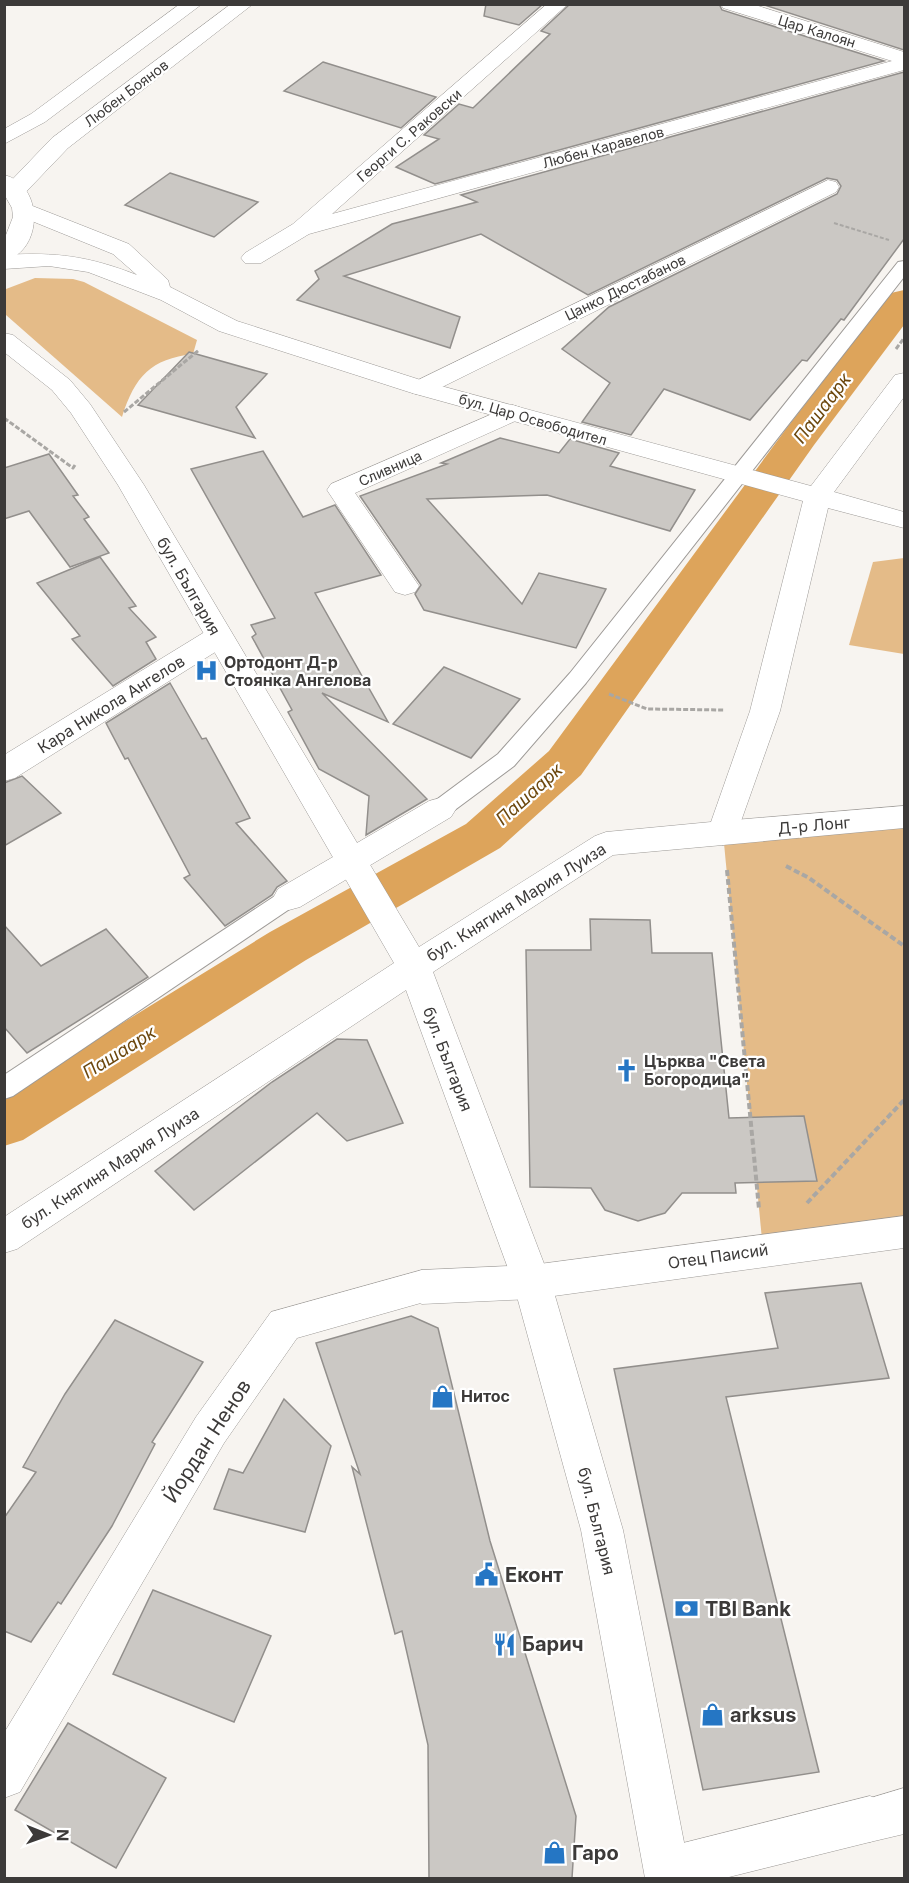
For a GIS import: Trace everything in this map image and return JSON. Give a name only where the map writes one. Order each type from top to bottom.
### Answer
[{"type":"street","name":"Любен Боянов","points":[[4,138],[38,118],[194,4]]},
{"type":"street","name":"Любен Боянов","points":[[15,194],[60,143],[244,4]]},
{"type":"street","name":"Георги С. Раковски","points":[[253,258],[301,229],[559,4]]},
{"type":"street","name":"Цар Калоян","points":[[730,4],[904,58]]},
{"type":"street","name":"Любен Каравелов","points":[[301,229],[904,64]]},
{"type":"street","name":"Цанко Дюстабанов","points":[[421,388],[828,187]]},
{"type":"street","points":[[4,254],[22,231],[15,194]]},
{"type":"street","name":"бул. Цар Освободител","points":[[15,194],[122,249],[137,261],[169,295]]},
{"type":"street","name":"бул. Цар Освободител","points":[[4,262],[70,260],[116,274],[169,295],[228,327],[421,388],[904,520]]},
{"type":"street","name":"бул. България","points":[[4,340],[61,385],[81,409],[131,485],[218,637],[406,954],[532,1282],[602,1530],[667,1874]]},
{"type":"street","points":[[723,833],[765,711],[817,497],[904,380]]},
{"type":"street","name":"Сливница","points":[[405,586],[340,490],[513,413]]},
{"type":"street","name":"Кара Никола Ангелов","points":[[4,770],[218,637]]},
{"type":"street","points":[[289,898],[356,871],[440,809]]},
{"type":"street","name":"Д-р Лонг","points":[[723,833],[904,817]]},
{"type":"street","name":"бул. Княгиня Мария Луиза","points":[[4,1237],[406,954],[606,843],[723,833]]},
{"type":"street","name":"Отец Паисий","points":[[532,1282],[904,1232]]},
{"type":"street","name":"Йордан Ненов","points":[[4,1776],[210,1430],[285,1324],[422,1287],[532,1282]]},
{"type":"street","points":[[667,1874],[887,1815]]},
{"type":"lane","points":[[440,809],[506,760],[578,678],[904,267]]},
{"type":"lane","points":[[4,1089],[289,898]]},
{"type":"path","points":[[786,207],[894,242]]},
{"type":"path","points":[[4,418],[73,468],[96,434],[228,327]]},
{"type":"path","points":[[600,690],[647,709],[765,711]]},
{"type":"path","points":[[723,833],[809,878],[904,946]]},
{"type":"path","points":[[723,833],[763,1250]]},
{"type":"path","points":[[763,1250],[904,1100]]},
{"type":"shaded area","points":[[35,278],[73,279],[84,282],[197,340],[193,354],[166,360],[147,372],[139,380],[122,417],[6,315],[6,289]]},
{"type":"shaded area","points":[[904,558],[904,654],[849,645],[873,562]]},
{"type":"shaded area","points":[[904,817],[904,1232],[763,1250],[723,833]]},
{"type":"building","points":[[486,4],[543,4],[519,25],[484,16]]},
{"type":"building","points":[[570,4],[719,4],[722,10],[884,61],[435,184],[396,167],[439,139],[424,135],[459,104],[473,108],[550,34],[541,31]]},
{"type":"building","points":[[761,4],[904,4],[904,50]]},
{"type":"building","points":[[323,62],[436,97],[401,128],[284,91]]},
{"type":"building","points":[[904,72],[904,239],[844,320],[841,319],[807,361],[802,360],[750,420],[664,389],[631,435],[582,422],[610,383],[562,349],[609,307],[837,194],[841,186],[837,180],[827,178],[588,295],[481,234],[344,276],[460,317],[450,348],[297,300],[319,279],[315,271],[392,224],[477,202],[461,195]]},
{"type":"building","points":[[170,173],[258,202],[214,237],[125,205]]},
{"type":"building","points":[[189,352],[267,374],[236,407],[255,438],[138,405]]},
{"type":"building","points":[[500,438],[559,453],[570,439],[619,453],[610,466],[695,490],[670,531],[547,495],[427,499],[522,604],[539,573],[606,589],[576,648],[424,610],[415,594],[421,585],[360,496],[447,464],[441,463]]},
{"type":"building","points":[[263,451],[303,517],[335,505],[381,575],[315,593],[388,722],[322,693],[427,799],[366,835],[369,796],[319,769],[288,712],[292,710],[252,637],[256,634],[251,625],[275,618],[191,469]]},
{"type":"building","points":[[49,454],[78,495],[73,496],[89,517],[84,519],[109,553],[70,567],[29,511],[4,519],[4,468]]},
{"type":"building","points":[[100,557],[136,606],[129,608],[156,637],[146,642],[156,659],[113,686],[72,639],[80,636],[37,583]]},
{"type":"building","points":[[444,667],[520,699],[471,758],[393,724]]},
{"type":"building","points":[[170,683],[202,739],[206,738],[250,818],[236,823],[287,881],[277,887],[272,895],[225,926],[184,878],[190,875],[128,758],[125,759],[106,723]]},
{"type":"building","points":[[22,776],[61,813],[4,846],[4,783]]},
{"type":"building","name":"Църква \"Света Богородица\"","points":[[590,919],[650,920],[652,953],[712,953],[729,1118],[804,1116],[817,1181],[735,1183],[736,1193],[682,1193],[665,1213],[638,1221],[605,1210],[591,1188],[530,1187],[526,950],[591,950]]},
{"type":"building","points":[[4,925],[41,966],[106,929],[148,977],[27,1053],[4,1027]]},
{"type":"building","points":[[337,1039],[367,1040],[403,1123],[347,1141],[317,1113],[194,1210],[155,1171],[272,1082]]},
{"type":"building","points":[[861,1283],[889,1378],[726,1397],[819,1772],[703,1790],[614,1369],[778,1348],[765,1293]]},
{"type":"building","points":[[411,1316],[438,1328],[490,1541],[576,1816],[572,1878],[429,1878],[428,1745],[402,1631],[395,1634],[352,1467],[360,1474],[316,1343]]},
{"type":"building","points":[[115,1320],[203,1362],[152,1442],[155,1444],[112,1526],[61,1604],[58,1602],[31,1642],[4,1631],[4,1518],[36,1472],[23,1467],[65,1394]]},
{"type":"building","points":[[284,1399],[331,1446],[305,1532],[214,1509],[229,1469],[243,1473]]},
{"type":"building","points":[[153,1590],[271,1636],[234,1722],[113,1674]]},
{"type":"building","points":[[68,1723],[166,1778],[116,1868],[15,1810]]},
{"type":"waterway","name":"Пашаарк","points":[[4,1124],[288,946],[483,836],[565,763],[800,437],[904,301]]},
{"type":"place","name":"Ортодонт Д-р Стоянка Ангелова","points":[[206,671]]},
{"type":"place","name":"Църква \"Света Богородица\"","points":[[626,1070]]},
{"type":"place","name":"Нитос","points":[[443,1396]]},
{"type":"place","name":"Еконт","points":[[487,1575]]},
{"type":"place","name":"TBI Bank","points":[[687,1609]]},
{"type":"place","name":"Барич","points":[[504,1644]]},
{"type":"place","name":"arksus","points":[[712,1715]]},
{"type":"place","name":"Гаро","points":[[554,1853]]}]
